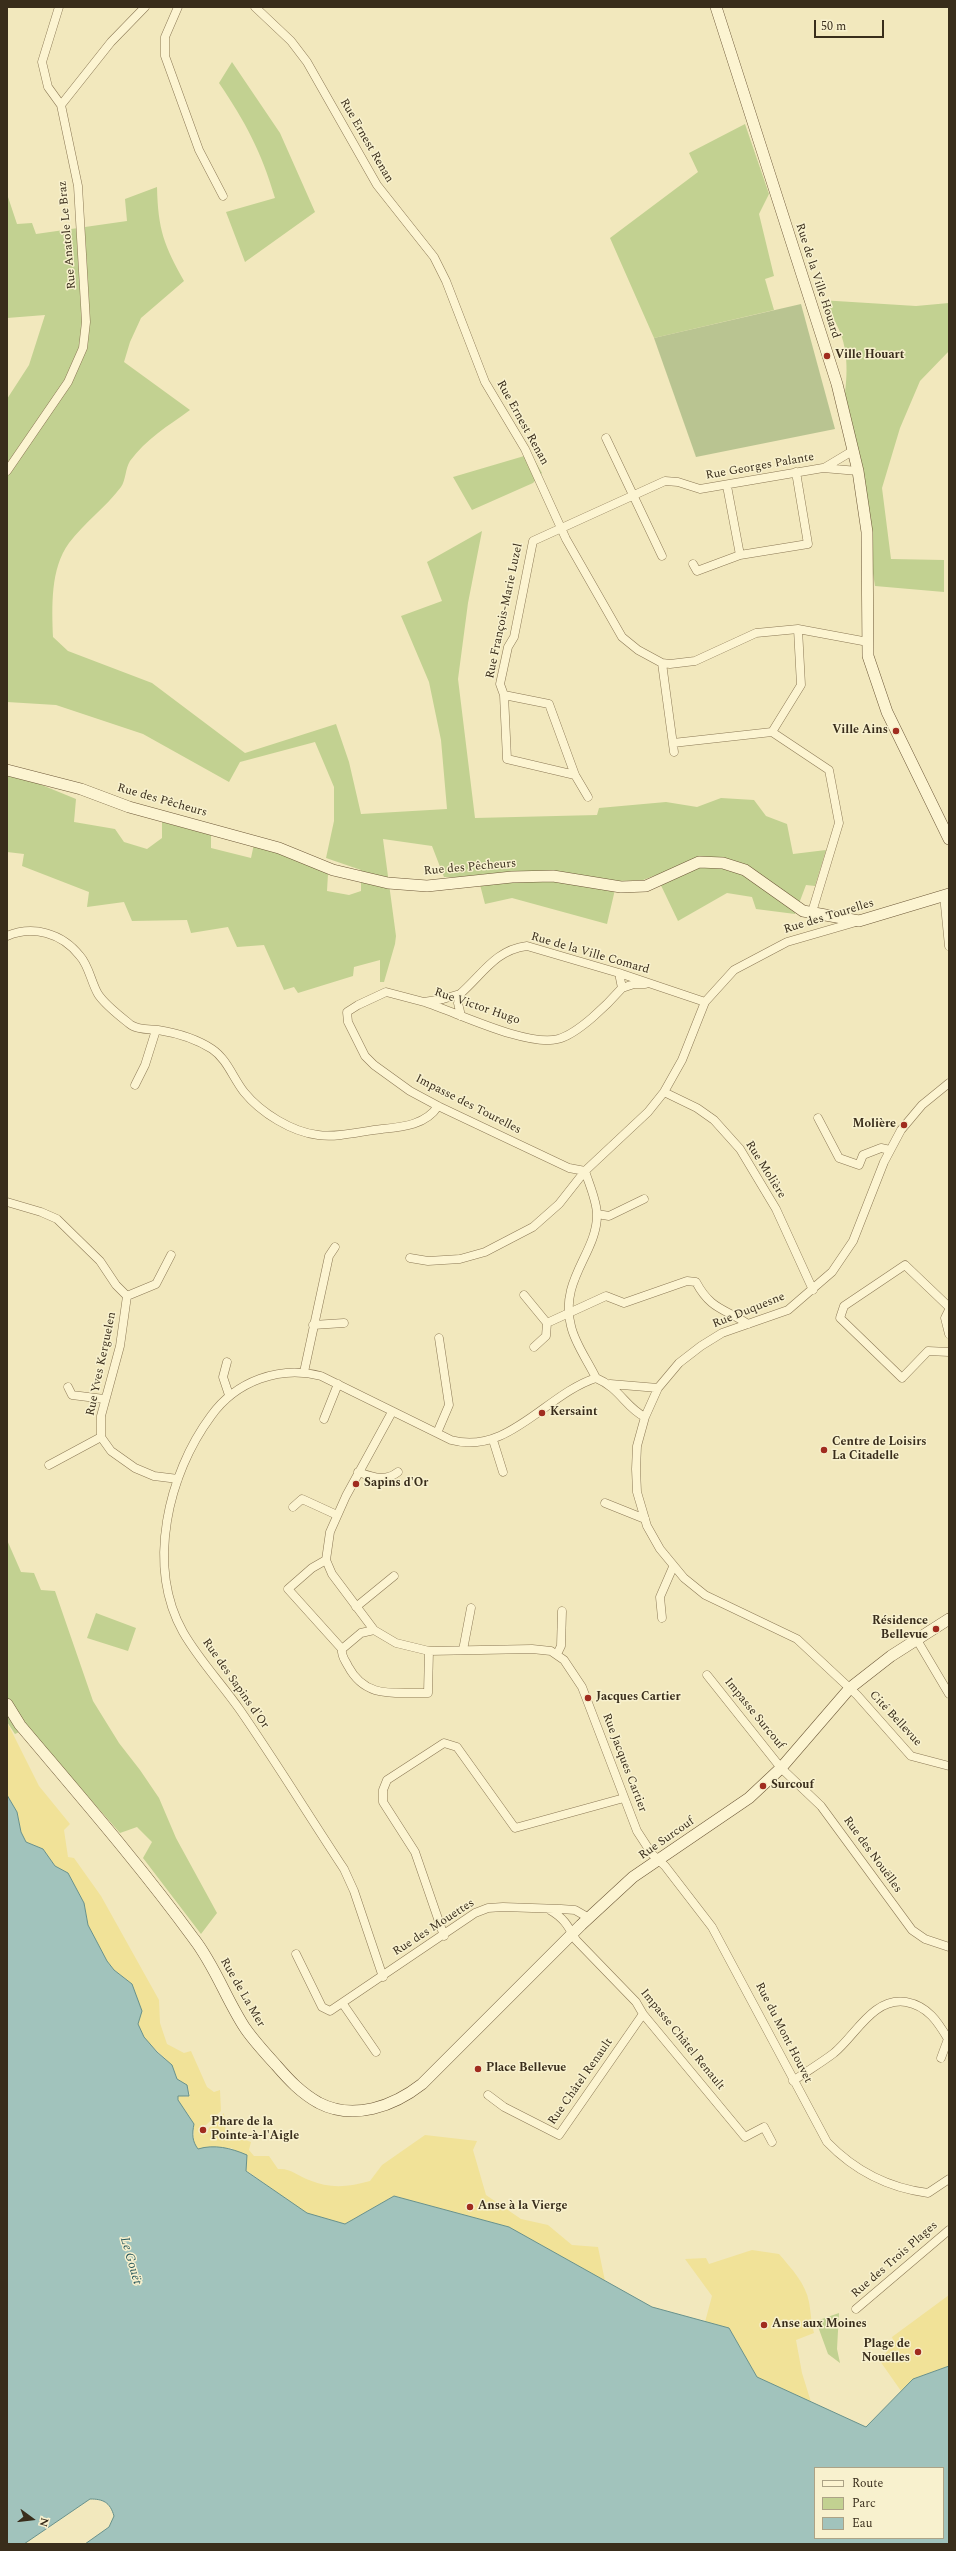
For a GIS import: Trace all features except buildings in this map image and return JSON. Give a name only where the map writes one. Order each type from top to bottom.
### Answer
[{"type":"street","points":[[59,7],[42,62],[48,87],[61,106],[111,42],[145,7]]},
{"type":"street","points":[[178,7],[165,37],[165,56],[199,150],[223,196]]},
{"type":"street","name":"Rue Ernest Renan","points":[[255,7],[291,40],[307,62],[377,185],[419,236],[446,281],[486,382],[529,459],[563,529],[566,539],[616,628],[638,650],[662,663]]},
{"type":"street","name":"Rue de la Ville Houard","points":[[716,7],[837,384],[854,450],[867,532],[868,656],[887,712],[949,839]]},
{"type":"street","name":"Rue Anatole Le Braz","points":[[7,471],[68,382],[83,348],[86,322],[78,186],[61,106]]},
{"type":"street","points":[[606,438],[662,556]]},
{"type":"street","name":"Rue Georges Palante","points":[[823,468],[854,450]]},
{"type":"street","name":"Rue Georges Palante","points":[[563,529],[665,481],[678,482],[700,489],[727,486],[823,468],[858,471]]},
{"type":"street","points":[[694,564],[697,571],[740,555],[808,544],[796,472]]},
{"type":"street","points":[[727,486],[740,555]]},
{"type":"street","name":"Rue François-Marie Luzel","points":[[563,529],[533,541],[514,637],[508,647],[500,684],[504,694],[507,759],[575,774]]},
{"type":"street","points":[[674,752],[662,663],[695,661],[756,633],[798,629],[825,632],[868,642]]},
{"type":"street","points":[[772,732],[801,685],[798,629]]},
{"type":"street","name":"Rue François-Marie Luzel","points":[[504,694],[549,704],[575,774],[588,797]]},
{"type":"street","points":[[673,743],[772,732],[829,770],[839,823],[812,912]]},
{"type":"street","name":"Rue des Pêcheurs","points":[[7,770],[81,789],[129,807],[279,848],[333,870],[388,883],[427,886],[512,877],[553,876],[621,887],[646,886],[699,862],[722,863],[745,870],[803,910],[859,921]]},
{"type":"street","points":[[947,895],[949,946]]},
{"type":"street","name":"Rue des Tourelles","points":[[410,1258],[428,1261],[460,1259],[485,1252],[533,1227],[559,1204],[585,1171],[648,1112],[664,1092],[682,1060],[705,1002],[734,970],[781,945],[947,895]]},
{"type":"street","points":[[7,936],[32,931],[46,932],[61,939],[81,956],[99,995],[133,1026],[195,1040],[213,1050],[225,1061],[236,1081],[251,1100],[273,1116],[305,1133],[320,1136],[403,1127],[419,1122],[438,1106]]},
{"type":"street","name":"Rue de la Ville Comard","points":[[386,992],[424,1002],[443,1000],[460,994],[502,953],[513,948],[527,946],[619,973],[705,1002]]},
{"type":"street","points":[[619,973],[622,988],[634,984],[651,984]]},
{"type":"street","name":"Rue Victor Hugo","points":[[424,1002],[461,1016],[538,1040],[558,1039],[587,1022],[622,988]]},
{"type":"street","name":"Impasse des Tourelles","points":[[386,992],[358,1005],[347,1012],[348,1022],[365,1056],[374,1065],[410,1091],[438,1106],[569,1168],[585,1171]]},
{"type":"street","points":[[460,994],[458,1003],[461,1016]]},
{"type":"street","points":[[135,1085],[145,1065],[156,1030]]},
{"type":"street","name":"Rue Duquesne","points":[[850,1688],[797,1639],[705,1595],[673,1567],[660,1549],[645,1519],[637,1492],[637,1446],[645,1417],[658,1388],[679,1363],[701,1346],[722,1333],[788,1310],[813,1290],[832,1272],[853,1241],[890,1150],[901,1130],[922,1105],[949,1083]]},
{"type":"street","name":"Rue Molière","points":[[664,1092],[697,1108],[714,1120],[740,1149],[776,1209],[813,1290]]},
{"type":"street","points":[[818,1118],[839,1158],[860,1165],[863,1155],[882,1148],[890,1150]]},
{"type":"street","points":[[585,1171],[597,1214],[594,1230],[572,1284],[569,1311],[571,1326],[576,1341],[596,1378],[610,1384],[658,1388]]},
{"type":"street","points":[[597,1214],[609,1216],[644,1199]]},
{"type":"street","points":[[7,1202],[41,1212],[56,1219],[100,1261],[116,1285],[127,1296],[156,1284],[171,1255]]},
{"type":"street","points":[[304,1372],[329,1256],[335,1247]]},
{"type":"street","points":[[949,1334],[945,1318],[949,1309],[905,1265],[844,1306],[840,1318],[902,1378],[928,1351],[949,1352]]},
{"type":"street","points":[[546,1323],[569,1311],[606,1296],[624,1303],[687,1282],[696,1282],[704,1298],[713,1305],[731,1313],[748,1324]]},
{"type":"street","points":[[524,1295],[546,1323],[546,1336],[534,1346]]},
{"type":"street","name":"Rue Yves Kerguelen","points":[[101,1437],[101,1416],[104,1399],[120,1346],[127,1296]]},
{"type":"street","points":[[313,1325],[344,1323]]},
{"type":"street","points":[[437,1433],[449,1405],[438,1338]]},
{"type":"street","points":[[227,1362],[223,1377],[228,1395]]},
{"type":"street","name":"Rue des Sapins d'Or","points":[[383,1977],[354,1891],[344,1869],[240,1709],[183,1631],[170,1596],[165,1563],[168,1515],[178,1479],[209,1418],[228,1395],[267,1377],[286,1372],[304,1372],[338,1384],[392,1412],[464,1444],[493,1440],[508,1432],[576,1385],[596,1378]]},
{"type":"street","points":[[324,1419],[338,1384]]},
{"type":"street","points":[[610,1384],[638,1414],[645,1417]]},
{"type":"street","points":[[68,1386],[72,1395],[104,1399]]},
{"type":"street","points":[[392,1412],[358,1472],[337,1515],[330,1532],[326,1560],[332,1574],[374,1630],[396,1643],[429,1651],[532,1649],[557,1654],[561,1646],[562,1611]]},
{"type":"street","points":[[49,1465],[101,1437],[111,1451],[135,1468],[154,1476],[178,1479]]},
{"type":"street","points":[[493,1440],[503,1472]]},
{"type":"street","points":[[358,1472],[378,1478],[390,1478],[398,1472]]},
{"type":"street","points":[[293,1507],[302,1499],[337,1515]]},
{"type":"street","points":[[605,1503],[645,1519]]},
{"type":"street","points":[[326,1560],[312,1568],[288,1589],[342,1649]]},
{"type":"street","points":[[662,1618],[660,1597],[673,1567]]},
{"type":"street","points":[[356,1607],[394,1576]]},
{"type":"street","points":[[463,1650],[471,1608]]},
{"type":"street","name":"Rue Surcouf","points":[[410,2094],[443,2065],[572,1934],[634,1877],[749,1798],[781,1768],[850,1688],[890,1656],[949,1619]]},
{"type":"street","points":[[374,1630],[361,1633],[342,1649],[341,1654],[354,1677],[372,1691],[428,1693],[429,1651]]},
{"type":"street","points":[[917,1640],[949,1694]]},
{"type":"street","name":"Rue Jacques Cartier","points":[[557,1654],[571,1668],[582,1687],[637,1831],[659,1861]]},
{"type":"street","name":"Impasse Surcouf","points":[[707,1675],[781,1768]]},
{"type":"street","name":"Cité Bellevue","points":[[850,1688],[911,1756],[949,1766]]},
{"type":"street","name":"Rue de La Mer","points":[[7,1704],[20,1725],[93,1812],[195,1940],[212,1965],[245,2027],[290,2081],[320,2104],[342,2110],[362,2111],[382,2107],[410,2094]]},
{"type":"street","points":[[444,1936],[414,1852],[383,1802],[383,1790],[387,1780],[444,1743],[457,1747],[516,1828],[624,1798]]},
{"type":"street","name":"Rue des Nouëlles","points":[[781,1768],[821,1806],[912,1930],[925,1939],[949,1947]]},
{"type":"street","name":"Rue du Mont Houvet","points":[[659,1861],[712,1927],[827,2142],[841,2156],[865,2172],[907,2190],[928,2193],[949,2179]]},
{"type":"street","name":"Rue des Mouettes","points":[[296,1954],[324,2009],[330,2011],[444,1936],[475,1913],[488,1908],[575,1910],[589,1918]]},
{"type":"street","points":[[549,1910],[561,1917],[572,1934]]},
{"type":"street","name":"Impasse Châtel Renault","points":[[572,1934],[636,2002],[643,2014],[745,2137],[764,2127],[772,2142]]},
{"type":"street","points":[[793,2080],[835,2052],[873,2012],[884,2004],[895,2000],[910,2003],[924,2009],[936,2018],[948,2039],[941,2058]]},
{"type":"street","points":[[342,2004],[376,2052]]},
{"type":"street","name":"Rue Châtel Renault","points":[[488,2095],[504,2107],[559,2136],[643,2014]]},
{"type":"street","name":"Rue des Trois Plages","points":[[856,2310],[949,2230]]},
{"type":"green space","points":[[232,62],[280,133],[315,212],[245,262],[226,212],[275,198],[270,181],[252,138],[219,83]]},
{"type":"green space","points":[[745,124],[769,194],[759,214],[774,276],[765,279],[774,310],[654,338],[610,238],[698,172],[689,153]]},
{"type":"green space","points":[[157,187],[159,215],[163,237],[171,257],[184,281],[141,318],[130,342],[124,362],[190,410],[158,433],[136,453],[128,464],[121,487],[69,543],[58,564],[55,576],[52,613],[53,637],[68,651],[152,683],[245,753],[336,724],[349,762],[361,814],[447,809],[441,740],[429,682],[401,616],[442,601],[427,562],[482,531],[468,603],[458,679],[475,818],[597,815],[599,808],[666,802],[697,807],[721,798],[754,800],[766,816],[787,824],[793,854],[826,850],[815,886],[806,885],[795,914],[756,909],[752,897],[727,893],[678,921],[656,875],[643,880],[617,881],[607,924],[512,898],[485,904],[478,877],[444,877],[432,846],[383,839],[396,936],[384,982],[380,982],[380,960],[354,967],[353,976],[298,993],[294,987],[284,990],[264,945],[237,947],[228,927],[191,933],[187,920],[132,921],[124,902],[87,907],[89,892],[22,866],[24,854],[7,852],[7,776],[32,781],[76,799],[74,822],[115,829],[124,842],[147,849],[162,838],[162,822],[211,835],[211,848],[251,858],[254,844],[297,860],[328,874],[327,891],[349,895],[361,891],[361,870],[326,858],[334,821],[334,787],[315,742],[240,762],[229,782],[143,734],[56,705],[7,702],[7,399],[29,365],[45,315],[7,318],[7,194],[17,224],[32,223],[36,234],[127,221],[125,199]]},
{"type":"green space","points":[[820,300],[916,306],[949,303],[949,351],[920,381],[900,428],[882,488],[891,559],[944,560],[944,592],[875,586],[845,394],[847,375],[846,356],[839,329]]},
{"type":"green space","points":[[801,304],[835,429],[696,457],[654,338]]},
{"type":"green space","points":[[531,454],[542,473],[533,483],[472,510],[453,477]]},
{"type":"green space","points":[[7,1540],[21,1572],[34,1573],[41,1590],[55,1591],[93,1701],[119,1743],[159,1798],[176,1838],[217,1913],[201,1934],[143,1858],[152,1842],[137,1827],[120,1833],[28,1728],[15,1734],[7,1722]]},
{"type":"green space","points":[[96,1613],[136,1628],[128,1651],[87,1638]]},
{"type":"green space","points":[[839,2313],[837,2349],[840,2363],[828,2354],[816,2321]]},
{"type":"sand","points":[[7,1722],[39,1786],[70,1824],[64,1830],[68,1857],[74,1858],[101,1896],[159,2000],[160,2023],[167,2044],[184,2053],[191,2051],[207,2087],[214,2092],[220,2090],[221,2111],[206,2125],[200,2126],[199,2133],[207,2134],[209,2128],[224,2113],[226,2137],[234,2136],[251,2142],[249,2150],[254,2156],[269,2156],[278,2169],[291,2171],[317,2183],[332,2186],[355,2185],[370,2181],[382,2165],[425,2135],[477,2141],[473,2150],[486,2195],[521,2219],[548,2225],[572,2245],[598,2247],[605,2281],[509,2227],[394,2196],[345,2224],[307,2214],[246,2170],[232,2148],[198,2149],[194,2142],[194,2127],[192,2120],[182,2107],[178,2095],[187,2097],[190,2094],[187,2086],[177,2079],[172,2067],[145,2038],[139,2026],[132,1984],[114,1970],[107,1961],[88,1925],[84,1903],[68,1873],[55,1866],[43,1849],[26,1842],[21,1832],[17,1812],[7,1795]]},
{"type":"sand","name":"Anse aux Moines","points":[[752,2250],[779,2254],[797,2276],[805,2289],[809,2302],[814,2333],[796,2340],[802,2373],[811,2402],[757,2377],[729,2328],[705,2322],[712,2296],[685,2259],[706,2258],[709,2264]]},
{"type":"sand","name":"Plage de Nouelles","points":[[949,2295],[949,2366],[913,2379],[901,2391],[880,2361],[894,2342],[892,2337]]},
{"type":"water","name":"Le Gouët","points":[[7,1795],[17,1812],[21,1832],[26,1842],[43,1849],[55,1866],[68,1873],[84,1903],[88,1925],[107,1961],[114,1970],[132,1984],[142,2011],[138,2024],[144,2037],[157,2052],[172,2065],[177,2079],[187,2085],[189,2096],[178,2096],[178,2100],[194,2124],[193,2137],[198,2149],[216,2147],[235,2150],[247,2155],[246,2171],[307,2213],[345,2224],[394,2196],[509,2227],[652,2307],[729,2328],[757,2377],[866,2427],[913,2379],[949,2366],[949,2544],[85,2544],[109,2527],[114,2516],[108,2504],[99,2500],[90,2499],[24,2544],[7,2544]]},
{"type":"place","name":"Ville Houart","points":[[827,356]]},
{"type":"place","name":"Ville Ains","points":[[896,731]]},
{"type":"place","name":"Molière","points":[[904,1125]]},
{"type":"place","name":"Kersaint","points":[[542,1413]]},
{"type":"place","name":"Centre de Loisirs La Citadelle","points":[[824,1450]]},
{"type":"place","name":"Sapins d'Or","points":[[356,1484]]},
{"type":"place","name":"Résidence Bellevue","points":[[936,1629]]},
{"type":"place","name":"Jacques Cartier","points":[[588,1698]]},
{"type":"place","name":"Surcouf","points":[[763,1786]]},
{"type":"place","name":"Place Bellevue","points":[[478,2069]]},
{"type":"place","name":"Phare de la Pointe-à-l'Aigle","points":[[203,2130]]},
{"type":"place","name":"Anse à la Vierge","points":[[470,2207]]},
{"type":"place","name":"Anse aux Moines","points":[[764,2325]]},
{"type":"place","name":"Plage de Nouelles","points":[[918,2352]]}]
